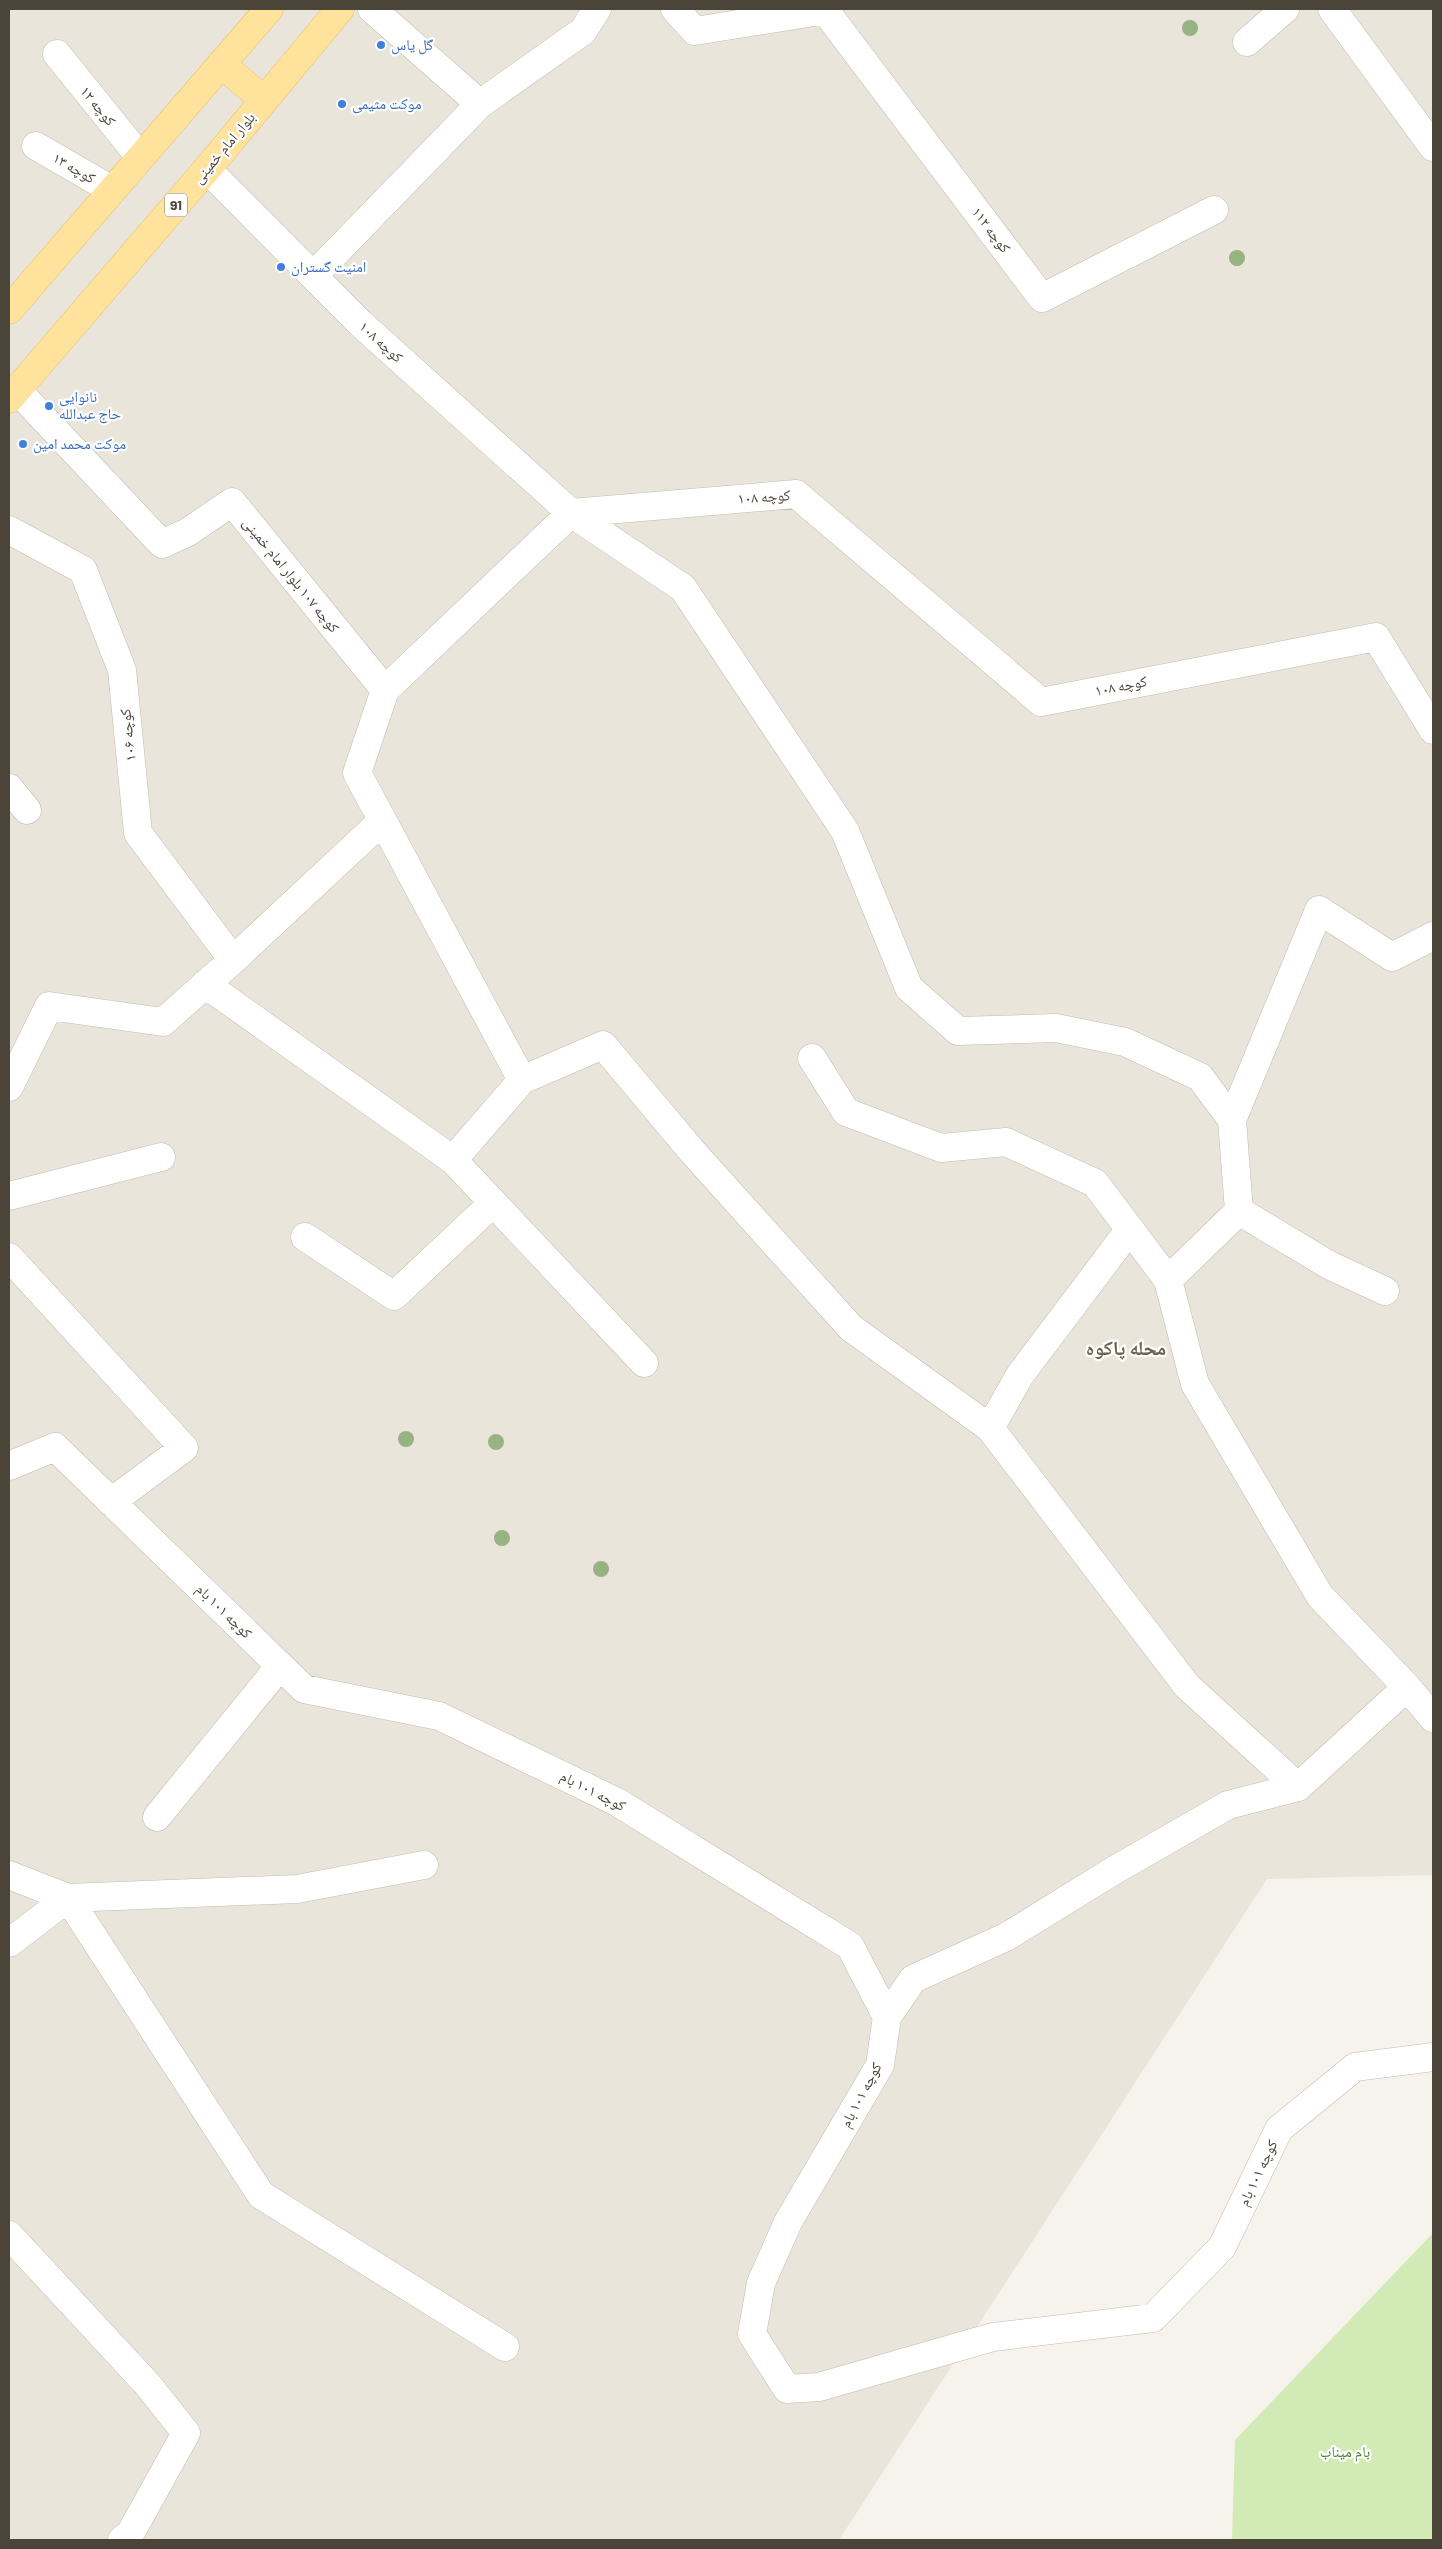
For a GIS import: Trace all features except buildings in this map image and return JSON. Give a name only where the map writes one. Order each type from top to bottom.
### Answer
[{"type":"main road","points":[[9,310],[269,9]]},
{"type":"main road","name":"بلوار امام خمینی","points":[[13,394],[207,169],[340,9]]},
{"type":"main road","points":[[221,64],[264,100]]},
{"type":"street","points":[[372,9],[480,104]]},
{"type":"street","points":[[313,276],[480,104],[584,31],[597,9]]},
{"type":"street","points":[[675,9],[695,30],[825,10]]},
{"type":"street","points":[[1246,42],[1285,9]]},
{"type":"street","points":[[1332,9],[1433,147]]},
{"type":"street","name":"کوچه ۱۱۲","points":[[825,10],[1042,298],[1214,210]]},
{"type":"street","name":"کوچه ۱۲","points":[[57,54],[140,157]]},
{"type":"street","name":"کوچه ۱۳","points":[[36,146],[112,190]]},
{"type":"street","name":"کوچه ۱۰۸","points":[[207,169],[360,323],[571,513],[796,494],[1041,702],[1376,637],[1433,730]]},
{"type":"street","name":"کوچه ۱۰۷ بلوار امام خمینی","points":[[13,394],[162,544],[188,532],[232,502],[385,690]]},
{"type":"street","points":[[522,1080],[357,773],[385,690],[571,513],[682,588],[845,831],[908,988],[958,1031],[1056,1028],[1125,1042],[1200,1077],[1232,1120]]},
{"type":"street","name":"کوچه ۱۰۶","points":[[9,530],[83,570],[122,670],[138,834],[233,960]]},
{"type":"street","points":[[9,788],[27,810]]},
{"type":"street","points":[[9,1086],[49,1006],[163,1022],[382,822]]},
{"type":"street","points":[[1240,1211],[1232,1120],[1319,910],[1392,957],[1433,936]]},
{"type":"street","points":[[205,984],[453,1160],[644,1363]]},
{"type":"street","points":[[453,1160],[522,1080],[603,1045],[691,1150],[851,1328],[990,1428],[1187,1686],[1298,1787]]},
{"type":"street","points":[[812,1058],[846,1112],[941,1148],[1006,1142],[1095,1183],[1168,1280],[1195,1384],[1320,1596],[1407,1687],[1433,1718]]},
{"type":"street","points":[[9,1196],[161,1157]]},
{"type":"street","points":[[305,1237],[394,1296],[493,1203]]},
{"type":"street","points":[[1168,1280],[1240,1211]]},
{"type":"street","points":[[1240,1211],[1329,1265],[1385,1291]]},
{"type":"street","points":[[990,1428],[1020,1375],[1130,1230]]},
{"type":"street","points":[[9,1257],[184,1448],[111,1502]]},
{"type":"street","name":"کوچه ۱۰۱ بام","points":[[9,1466],[54,1447],[304,1689],[439,1716],[617,1802],[850,1946],[887,2017],[880,2065],[788,2222],[761,2283],[752,2334],[787,2389],[819,2387],[993,2337],[1153,2318],[1222,2247],[1279,2129],[1355,2066],[1433,2057]]},
{"type":"street","points":[[157,1817],[280,1666]]},
{"type":"street","points":[[887,2017],[912,1979],[1006,1937],[1113,1871],[1228,1804],[1298,1787],[1407,1687]]},
{"type":"street","points":[[9,1875],[68,1898],[297,1889],[424,1865]]},
{"type":"street","points":[[9,1943],[68,1898]]},
{"type":"street","points":[[68,1898],[262,2195],[505,2347]]},
{"type":"street","points":[[9,2235],[148,2385],[186,2433],[130,2534],[122,2540]]},
{"type":"shaded area","points":[[9,9],[1433,9],[1433,1875],[1267,1879],[839,2540],[9,2540]]},
{"type":"green space","name":"بام میناب","points":[[1433,2233],[1433,2540],[1232,2540],[1235,2440]]},
{"type":"place","name":"گل یاس","points":[[381,45]]},
{"type":"place","name":"موکت مثیمی","points":[[342,104]]},
{"type":"place","name":"امنیت گستران","points":[[281,267]]},
{"type":"place","name":"نانوایی حاج عبدالله","points":[[49,406]]},
{"type":"place","name":"موکت محمد امین","points":[[23,444]]},
{"type":"district","name":"محله پاکوه","points":[[1126,1348]]}]
